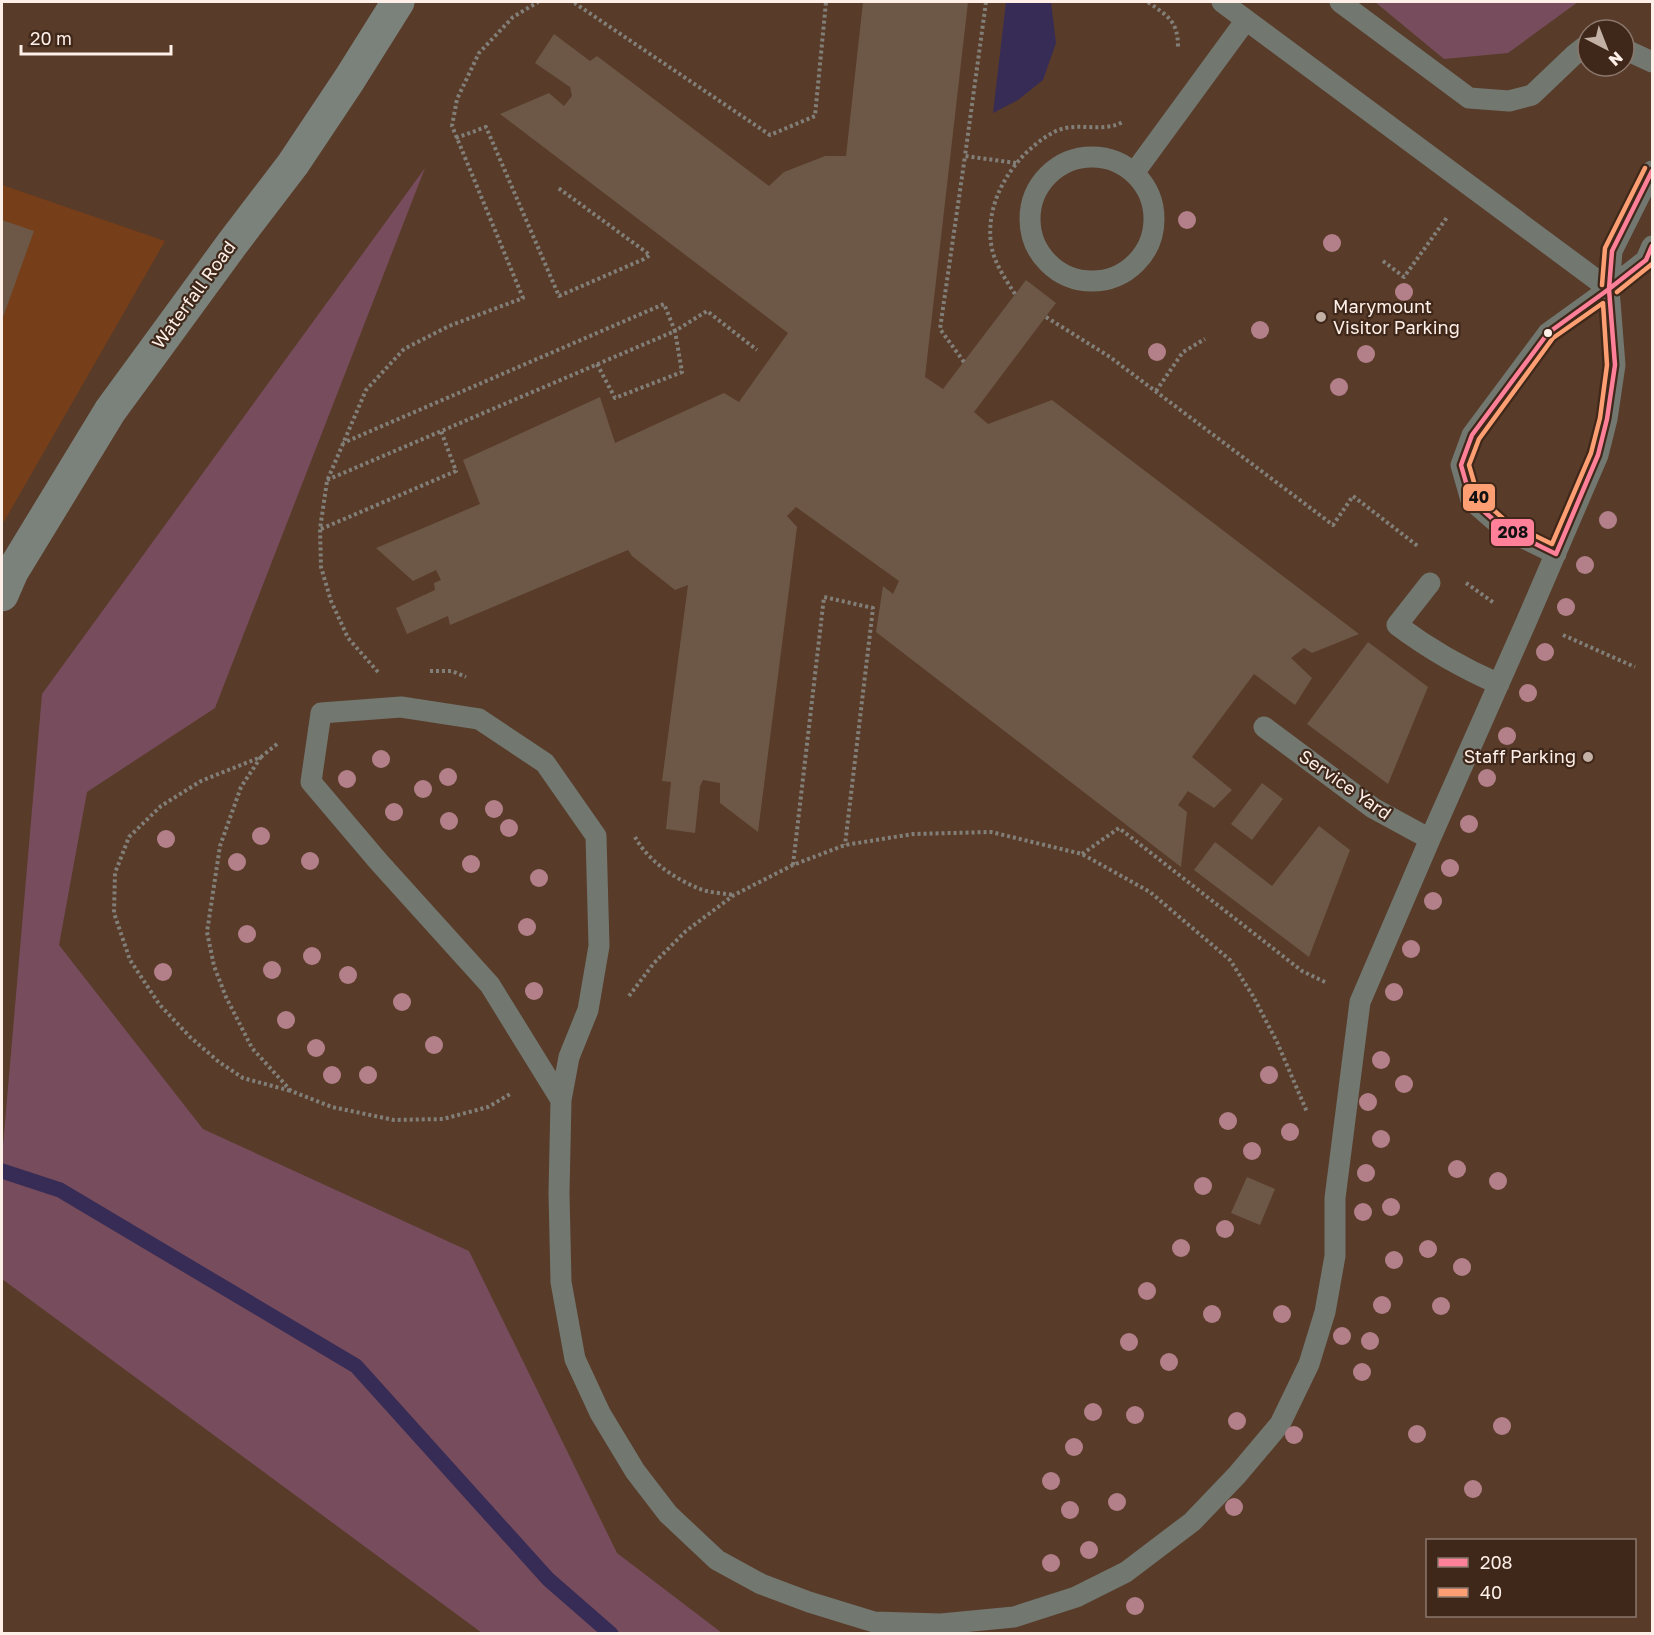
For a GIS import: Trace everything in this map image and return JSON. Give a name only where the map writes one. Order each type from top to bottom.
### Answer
[{"type":"street","name":"Waterfall Road","points":[[2,596],[12,572],[110,411],[232,243],[293,164],[398,2]]},
{"type":"lane","points":[[1222,2],[1609,289]]},
{"type":"lane","points":[[1340,2],[1469,98],[1509,100],[1532,95],[1576,53]]},
{"type":"lane","points":[[1134,173],[1246,20]]},
{"type":"lane","points":[[1636,54],[1653,62]]},
{"type":"lane","points":[[1098,157],[1117,162],[1134,173],[1147,190],[1153,210],[1153,231],[1146,251],[1132,267],[1113,278],[1093,282],[1072,278],[1053,268],[1039,253],[1032,235],[1029,215],[1034,196],[1045,179],[1060,166],[1078,159],[1098,157]]},
{"type":"lane","points":[[561,1100],[490,985],[378,861],[311,782],[321,713],[402,707],[480,719],[545,763],[596,836],[599,946],[588,1010],[569,1057],[561,1100],[559,1193],[561,1282],[575,1359],[600,1413],[634,1471],[668,1514],[717,1560],[761,1584],[874,1622],[941,1624],[1014,1617],[1076,1597],[1126,1572],[1192,1522],[1237,1475],[1280,1424],[1309,1364],[1325,1312],[1335,1256],[1335,1198],[1360,1002],[1598,455],[1607,419],[1615,365],[1609,289],[1612,251],[1653,171]]},
{"type":"lane","points":[[1556,554],[1503,528],[1471,500],[1461,465],[1472,435],[1548,333],[1646,260],[1653,246]]},
{"type":"lane","points":[[1430,583],[1397,625],[1424,645],[1469,671],[1499,684]]},
{"type":"lane","name":"Service Yard","points":[[1264,727],[1374,808],[1430,839]]},
{"type":"path","points":[[389,672],[378,672],[348,638],[331,601],[321,567],[320,529],[327,481],[366,390],[404,349],[449,326],[523,298],[452,126],[457,99],[479,53],[513,17],[538,2]]},
{"type":"path","points":[[575,2],[770,135],[815,116],[826,2]]},
{"type":"path","points":[[963,362],[940,329],[986,2]]},
{"type":"path","points":[[1148,2],[1174,24],[1178,36],[1178,50]]},
{"type":"path","points":[[1015,294],[998,268],[992,249],[990,230],[999,188],[1016,164],[1031,149],[1057,131],[1071,127],[1108,127],[1126,119]]},
{"type":"path","points":[[456,138],[486,127],[559,296],[650,255],[556,187]]},
{"type":"path","points":[[965,156],[1016,164]]},
{"type":"path","points":[[1383,261],[1404,276],[1452,211]]},
{"type":"path","points":[[342,443],[664,304],[675,331],[682,372],[615,398],[597,364]]},
{"type":"path","points":[[327,481],[675,331],[707,311],[757,350]]},
{"type":"path","points":[[1046,317],[1110,357],[1333,525],[1353,496],[1420,548]]},
{"type":"path","points":[[1156,391],[1183,352],[1205,339]]},
{"type":"path","points":[[320,529],[456,471],[441,431]]},
{"type":"path","points":[[1464,582],[1496,605]]},
{"type":"path","points":[[793,865],[824,597],[873,608],[845,845]]},
{"type":"path","points":[[1563,635],[1635,667]]},
{"type":"path","points":[[420,671],[452,671],[473,680]]},
{"type":"path","points":[[291,1091],[252,1048],[214,966],[207,932],[220,846],[242,788],[261,756],[191,787],[161,806],[129,837],[115,873],[114,913],[130,960],[159,1005],[190,1037],[219,1062],[243,1078],[291,1091],[332,1107],[394,1120],[443,1119],[488,1107],[545,1074]]},
{"type":"path","points":[[1082,855],[1119,828],[1302,971],[1334,987]]},
{"type":"path","points":[[630,829],[641,848],[657,864],[679,878],[702,890],[734,895]]},
{"type":"path","points":[[625,1002],[654,963],[686,931],[734,895],[793,865],[845,845],[913,834],[991,832],[1082,855],[1150,892],[1230,960],[1253,996],[1277,1042],[1309,1118]]},
{"type":"shaded area","points":[[1006,2],[1051,2],[1056,43],[1043,80],[1018,100],[993,113]]},
{"type":"shaded area","points":[[1375,2],[1578,2],[1508,53],[1444,59]]},
{"type":"shaded area","points":[[425,168],[215,708],[87,792],[59,945],[203,1129],[469,1251],[617,1553],[722,1633],[482,1633],[2,1279],[2,1157],[42,694]]},
{"type":"shaded area","points":[[2,185],[165,241],[2,525]]},
{"type":"building","points":[[863,2],[968,2],[925,377],[943,389],[1026,280],[1056,303],[974,412],[988,424],[1052,400],[1359,634],[1312,653],[1304,648],[1291,658],[1312,678],[1295,705],[1254,674],[1192,757],[1232,790],[1214,808],[1188,791],[1178,805],[1187,812],[1181,867],[876,632],[883,586],[893,594],[899,581],[796,507],[787,516],[797,527],[758,832],[720,803],[720,783],[703,780],[700,786],[695,833],[666,829],[671,782],[662,781],[688,585],[675,590],[632,556],[628,550],[450,625],[448,616],[407,634],[396,608],[435,590],[434,583],[441,580],[436,570],[413,581],[376,548],[480,504],[463,460],[600,397],[615,443],[724,393],[739,402],[788,333],[500,114],[549,93],[564,106],[572,96],[570,87],[535,63],[554,34],[590,61],[597,56],[769,186],[784,172],[825,156],[846,156]]},
{"type":"building","points":[[2,220],[34,231],[2,320]]},
{"type":"building","points":[[1368,642],[1428,687],[1388,784],[1307,724]]},
{"type":"building","points":[[1262,783],[1283,799],[1252,840],[1231,824]]},
{"type":"building","points":[[1319,826],[1350,850],[1309,957],[1194,870],[1215,842],[1272,886]]},
{"type":"building","points":[[1247,1177],[1275,1189],[1260,1225],[1231,1213]]},
{"type":"waterway","points":[[2,1171],[60,1190],[356,1366],[548,1579],[611,1634]]},
{"type":"transit line","name":"40","points":[[1602,285],[1605,248],[1645,168]]},
{"type":"transit line","name":"208","points":[[1609,289],[1612,251],[1652,171]]},
{"type":"transit line","name":"208","points":[[1609,289],[1646,260],[1652,246]]},
{"type":"transit line","name":"40","points":[[1617,292],[1652,264]]},
{"type":"transit line","name":"208","points":[[1609,289],[1615,365],[1607,419],[1598,455],[1556,554],[1503,528],[1471,500],[1461,465],[1472,435],[1548,333],[1609,289]]},
{"type":"transit line","name":"40","points":[[1603,303],[1607,365],[1600,418],[1591,453],[1552,544],[1507,522],[1478,496],[1469,465],[1479,439],[1553,338],[1603,303]]},
{"type":"place","name":"Marymount Visitor Parking","points":[[1321,317]]},
{"type":"place","name":"Staff Parking","points":[[1588,757]]}]
